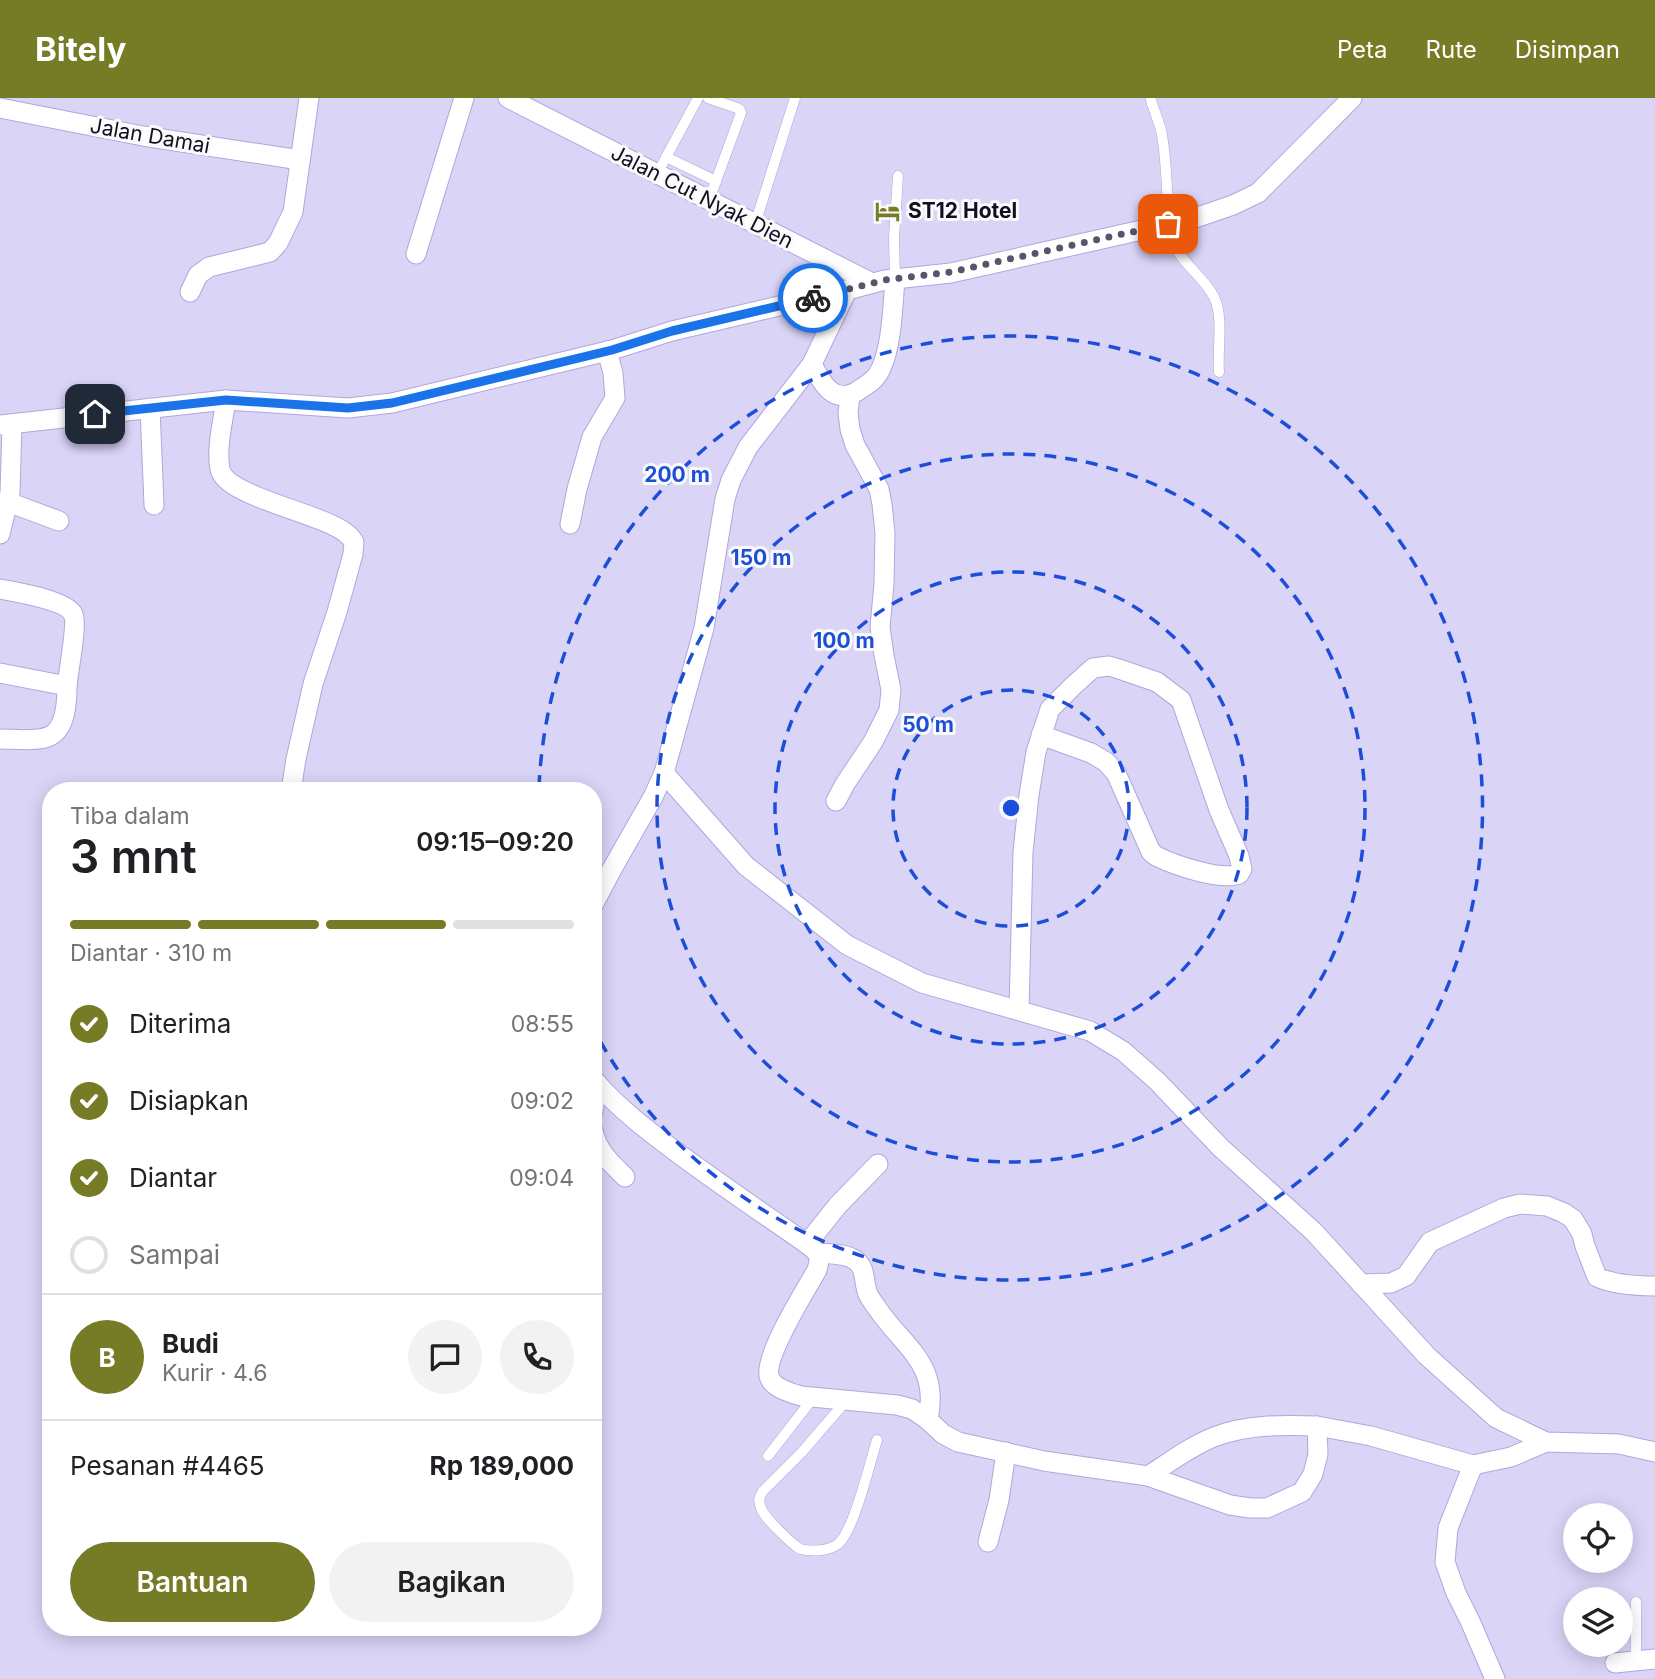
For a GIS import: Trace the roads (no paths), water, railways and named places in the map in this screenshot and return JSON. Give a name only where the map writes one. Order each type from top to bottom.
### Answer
[{"type":"street","points":[[190,292],[198,275],[209,267],[270,252],[278,243],[293,212],[309,98]]},
{"type":"street","points":[[416,254],[464,98]]},
{"type":"street","points":[[0,534],[10,493],[6,424],[226,400],[348,408],[379,405],[607,351],[672,331],[872,283],[951,272],[1168,224],[1213,213],[1258,193],[1352,98]]},
{"type":"street","name":"Jalan Cut Nyak Dien","points":[[514,99],[662,165],[709,200],[872,283]]},
{"type":"street","name":"Jalan Damai","points":[[0,108],[143,136],[300,160]]},
{"type":"street","points":[[812,364],[825,387],[835,395],[850,395],[876,377],[885,357],[890,331],[895,278]]},
{"type":"street","points":[[602,888],[664,773],[704,628],[725,499],[731,480],[748,447],[812,364],[847,290]]},
{"type":"street","points":[[570,524],[592,437],[615,398],[613,373],[607,351]]},
{"type":"street","points":[[836,801],[873,742],[889,710],[891,690],[880,627],[885,533],[882,504],[879,489],[850,429],[850,395]]},
{"type":"street","points":[[226,400],[219,450],[223,478],[241,491],[327,523],[346,533],[354,542],[344,591],[313,684],[292,782]]},
{"type":"street","points":[[150,408],[154,505]]},
{"type":"street","points":[[8,502],[59,521]]},
{"type":"street","points":[[0,589],[40,597],[69,609],[73,613],[75,626],[66,711],[59,726],[52,736],[40,739],[0,739]]},
{"type":"street","points":[[1020,1010],[1023,852],[1036,752],[1041,734],[1050,709],[1093,668],[1109,666],[1157,682],[1181,699],[1242,869],[1233,877],[1212,875],[1156,856],[1146,842],[1116,773],[1106,762],[1091,753],[1041,734]]},
{"type":"street","points":[[0,673],[67,686]]},
{"type":"street","points":[[664,773],[746,866],[847,945],[922,983],[1090,1031],[1123,1051],[1157,1081],[1221,1148],[1314,1232],[1427,1356],[1496,1418],[1546,1442],[1619,1444],[1655,1452]]},
{"type":"street","points":[[602,1089],[662,1141],[723,1187],[813,1248],[846,1256],[862,1266],[867,1293],[882,1316],[924,1367],[932,1404],[928,1420]]},
{"type":"street","points":[[602,1152],[625,1177]]},
{"type":"street","points":[[813,1248],[838,1205],[878,1164]]},
{"type":"street","points":[[1361,1284],[1391,1283],[1406,1276],[1430,1242],[1504,1208],[1530,1203],[1547,1206],[1573,1219],[1582,1234],[1597,1277],[1606,1281],[1655,1286]]},
{"type":"street","points":[[813,1248],[820,1261],[817,1270],[783,1329],[769,1376],[772,1382],[788,1392],[801,1396],[897,1405],[912,1409],[943,1434],[958,1442],[1044,1461],[1149,1476],[1230,1506],[1250,1508],[1267,1508],[1302,1492],[1313,1474],[1318,1454],[1317,1426]]},
{"type":"street","points":[[1149,1476],[1214,1437],[1237,1430],[1279,1425],[1317,1426],[1371,1436],[1473,1465],[1511,1457],[1546,1442]]},
{"type":"street","points":[[988,1542],[999,1500],[1006,1452]]},
{"type":"street","points":[[1473,1465],[1448,1528],[1445,1562],[1495,1679]]},
{"type":"street","points":[[1615,1663],[1646,1660]]},
{"type":"lane","points":[[698,98],[662,165],[716,181]]},
{"type":"lane","points":[[708,98],[737,108],[741,113],[709,200]]},
{"type":"lane","points":[[755,224],[795,98]]},
{"type":"lane","points":[[1151,100],[1164,151],[1168,224],[1173,243],[1217,305],[1219,372]]},
{"type":"lane","points":[[895,278],[894,238],[898,176]]},
{"type":"lane","points":[[768,1456],[814,1397]]},
{"type":"lane","points":[[846,1401],[760,1497],[761,1509],[793,1545],[807,1551],[830,1548],[840,1542],[856,1510],[877,1440]]},
{"type":"lane","points":[[1636,1602],[1646,1660]]},
{"type":"place","name":"ST12 Hotel","points":[[888,211]]}]
